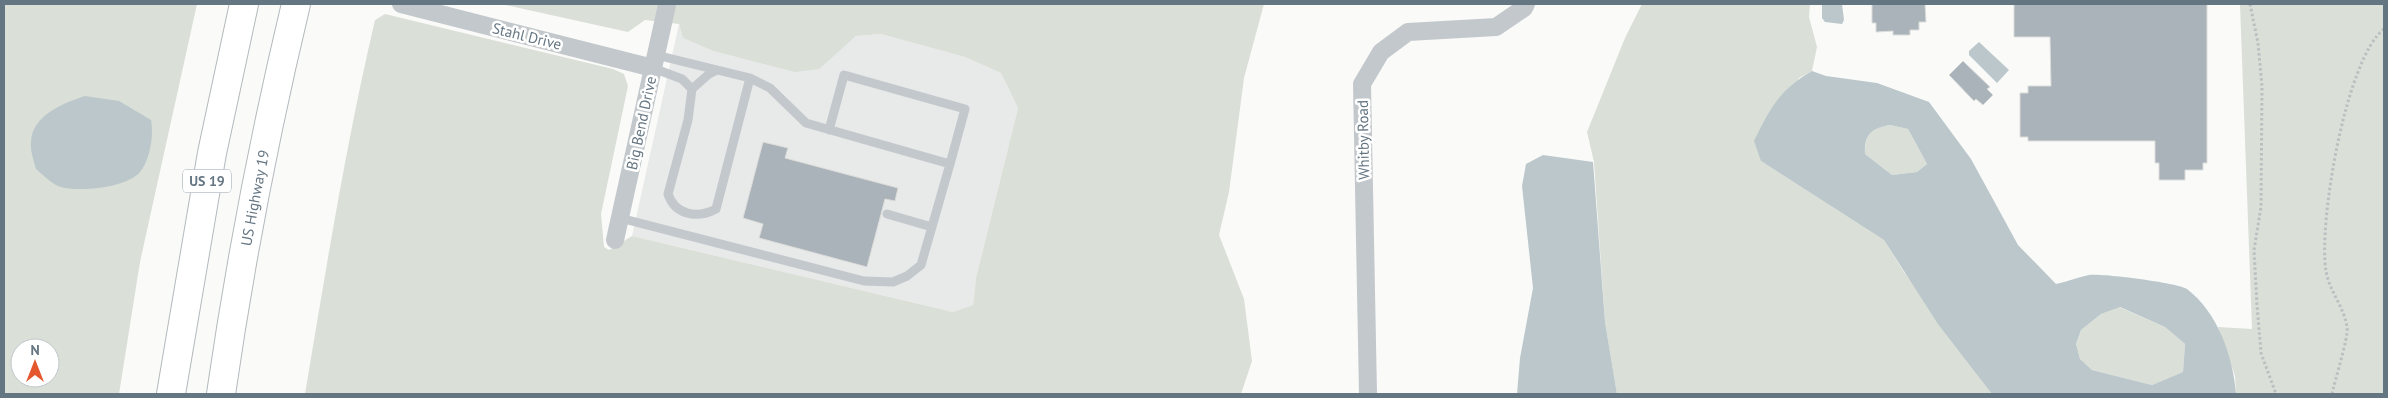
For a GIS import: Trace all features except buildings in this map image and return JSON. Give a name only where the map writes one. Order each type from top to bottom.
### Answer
[{"type":"highway","name":"US 19","points":[[171,394],[212,153],[244,4]]},
{"type":"highway","name":"US Highway 19","points":[[221,394],[250,219],[276,90],[296,4]]},
{"type":"street","name":"Stahl Drive","points":[[401,4],[655,62]]},
{"type":"street","name":"Whitby Road","points":[[1368,394],[1362,84],[1381,52],[1408,32],[1496,27],[1524,8],[1526,4]]},
{"type":"street","name":"Big Bend Drive","points":[[615,240],[667,5]]},
{"type":"lane","points":[[655,62],[717,70],[750,78],[770,88],[806,124],[950,164]]},
{"type":"lane","points":[[655,62],[682,79],[692,88],[692,103],[668,194],[671,202],[682,212],[697,215],[707,214],[716,209],[750,78]]},
{"type":"lane","points":[[692,88],[708,74],[717,70]]},
{"type":"lane","points":[[620,218],[864,281],[884,282],[907,276],[922,265],[966,109],[844,75],[829,130]]},
{"type":"lane","points":[[887,214],[932,227]]},
{"type":"path","points":[[2250,4],[2258,43],[2262,86],[2261,207],[2254,250],[2257,305],[2261,353],[2276,394]]},
{"type":"path","points":[[2332,394],[2348,329],[2326,272],[2326,230],[2331,173],[2346,110],[2364,59],[2379,33],[2384,29]]},
{"type":"shaded area","points":[[4,4],[197,4],[140,262],[119,394],[4,394]]},
{"type":"shaded area","points":[[501,4],[1264,4],[1244,78],[1229,192],[1219,235],[1244,299],[1252,361],[1241,394],[305,394],[355,113],[375,20],[385,14],[613,69],[624,74],[628,86],[601,214],[604,247],[609,250],[632,236],[953,312],[973,305],[976,278],[1018,108],[1001,73],[965,57],[881,34],[856,36],[819,69],[794,72],[713,51],[683,38],[679,24],[645,20],[628,32]]},
{"type":"shaded area","points":[[1642,4],[1810,4],[1809,17],[1817,47],[1812,71],[1799,78],[1761,161],[1884,240],[1904,272],[1992,394],[1617,394],[1605,322],[1594,162],[1587,132],[1625,38]]},
{"type":"shaded area","points":[[1822,4],[1842,4],[1844,20],[1842,24],[1825,22],[1822,18]]},
{"type":"shaded area","points":[[2240,4],[2384,4],[2384,394],[2236,394],[2235,376],[2218,327],[2252,329]]},
{"type":"shaded area","points":[[679,24],[683,38],[713,51],[794,72],[840,49],[856,36],[881,34],[965,57],[1001,73],[1018,108],[976,278],[973,305],[953,312],[632,236]]},
{"type":"shaded area","points":[[1979,42],[2009,70],[1997,83],[1969,55],[1969,51]]},
{"type":"shaded area","points":[[1812,71],[1826,76],[1877,83],[1929,102],[1971,159],[2018,245],[2056,284],[2089,275],[2096,275],[2156,281],[2187,289],[2207,310],[2222,336],[2231,365],[2236,394],[1992,394],[1938,324],[1884,240],[1761,161],[1754,141],[1777,101],[1791,85]],"holes":[[[1890,125],[1908,129],[1927,164],[1917,172],[1892,175],[1865,154],[1866,141],[1870,133],[1878,128]],[[2120,307],[2165,327],[2185,344],[2183,372],[2152,385],[2092,370],[2080,359],[2076,344],[2081,330],[2101,314]]]},
{"type":"shaded area","points":[[85,96],[119,101],[151,120],[151,140],[146,161],[140,172],[124,182],[91,189],[61,187],[48,180],[36,169],[31,145],[37,124],[43,117],[59,107]]},
{"type":"shaded area","points":[[1890,125],[1908,129],[1927,164],[1917,172],[1892,175],[1865,154],[1866,141],[1870,133],[1878,128]]},
{"type":"shaded area","points":[[1543,155],[1593,162],[1605,322],[1617,394],[1517,394],[1520,358],[1533,288],[1522,186],[1526,164]]},
{"type":"shaded area","points":[[2119,307],[2165,327],[2185,344],[2183,372],[2152,385],[2092,370],[2080,359],[2076,344],[2081,330],[2101,314]]}]
